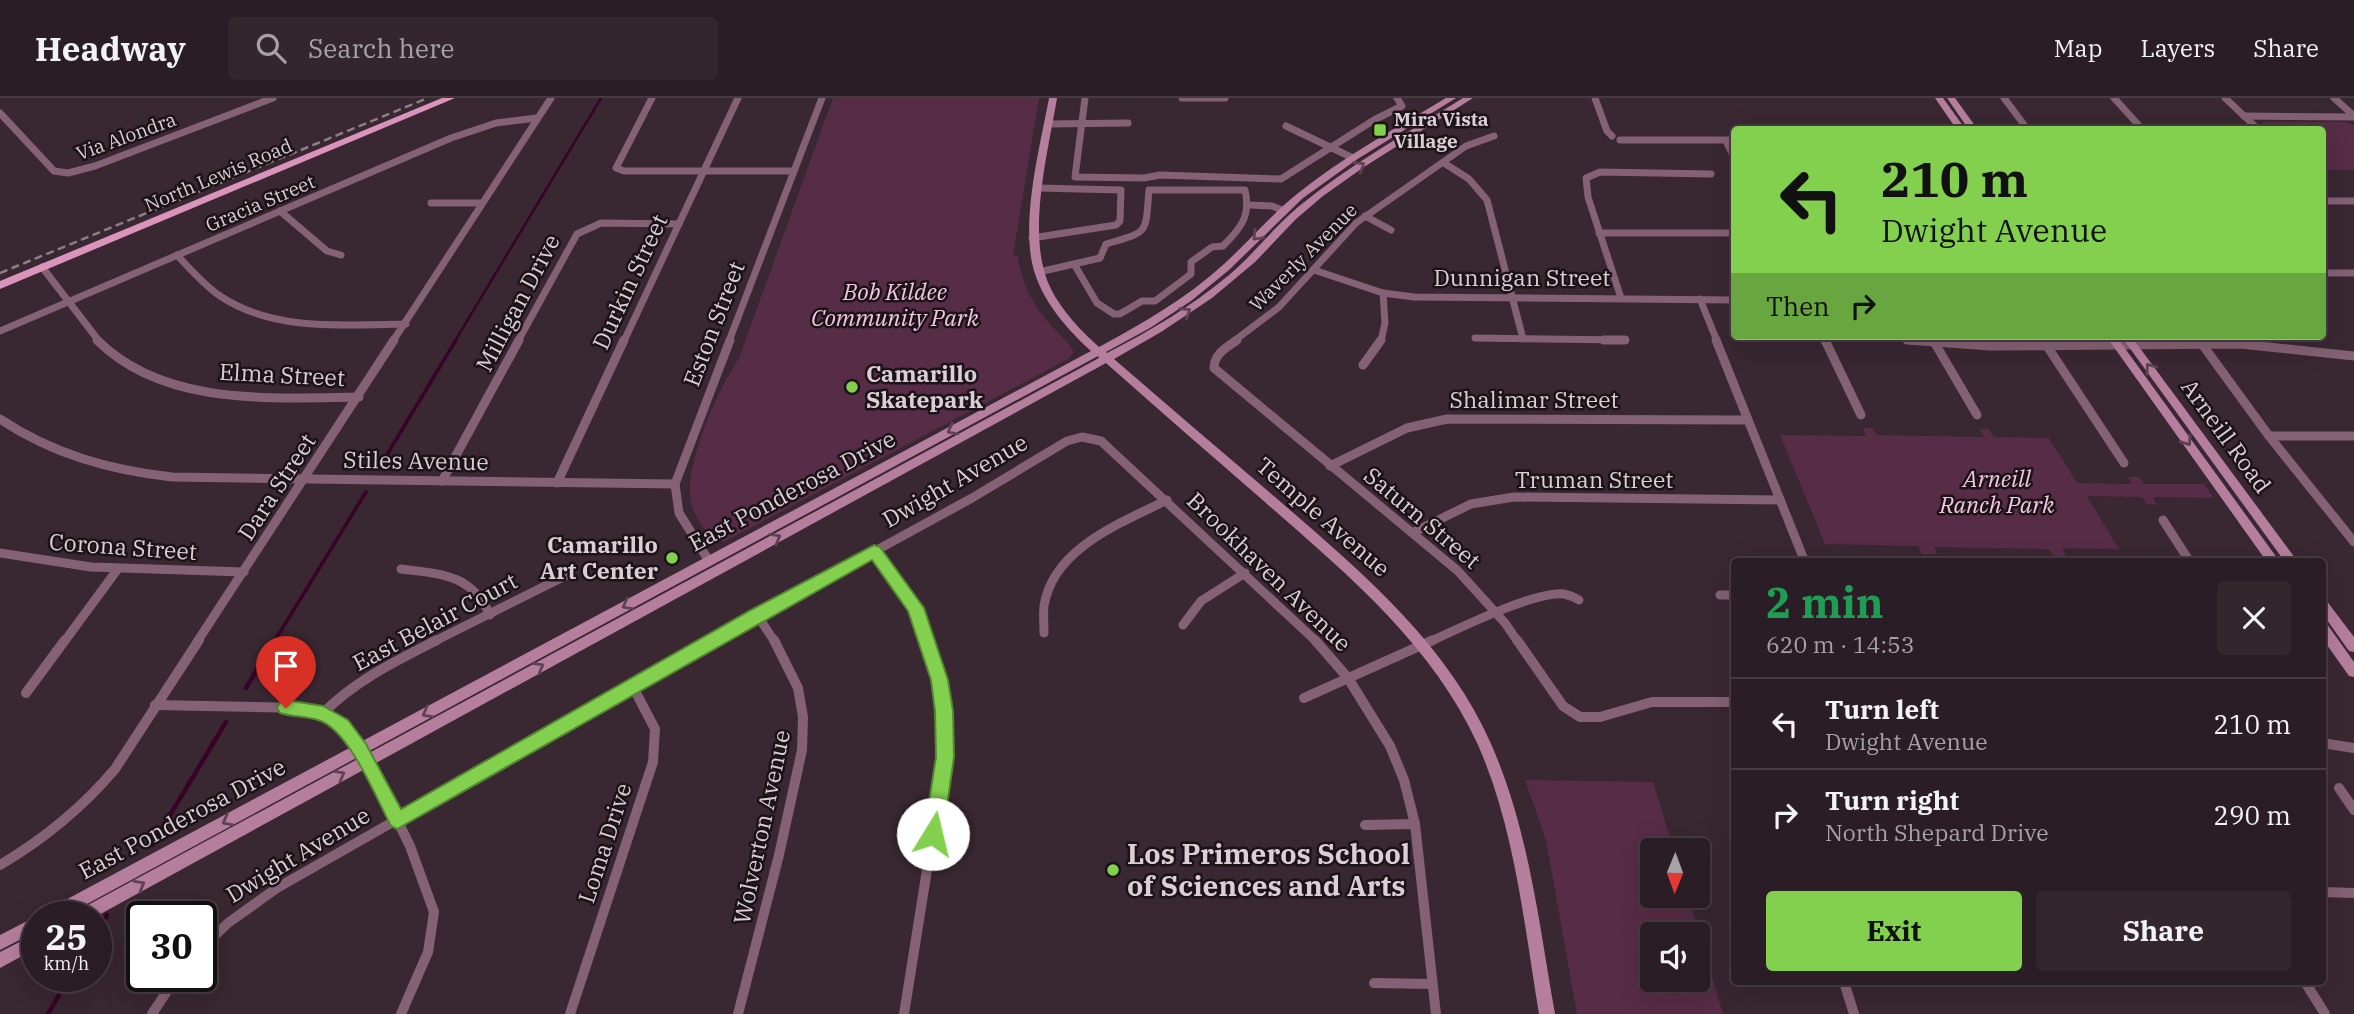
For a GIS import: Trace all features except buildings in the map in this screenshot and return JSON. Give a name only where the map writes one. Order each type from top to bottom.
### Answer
[{"type":"main road","name":"North Lewis Road","points":[[0,285],[450,98]]},
{"type":"main road","name":"Temple Avenue","points":[[1053,98],[1032,238],[1039,272],[1049,296],[1061,314],[1102,355],[1356,574],[1424,643],[1472,719],[1504,797],[1520,860],[1547,1014]]},
{"type":"main road","name":"East Ponderosa Drive","points":[[1102,355],[1187,299],[1226,268],[1282,210],[1353,158],[1452,98]]},
{"type":"main road","name":"East Ponderosa Drive","points":[[79,901],[362,755],[1190,310],[1225,284],[1298,212],[1326,189],[1469,98]]},
{"type":"main road","points":[[1939,98],[1959,126]]},
{"type":"main road","points":[[1951,98],[1971,126]]},
{"type":"main road","name":"Arneill Road","points":[[2122,341],[2271,558]]},
{"type":"main road","name":"Arneill Road","points":[[2122,341],[2289,558]]},
{"type":"main road","points":[[2326,608],[2354,647]]},
{"type":"main road","points":[[2326,633],[2354,671]]},
{"type":"main road","name":"East Ponderosa Drive","points":[[108,901],[362,755]]},
{"type":"main road","points":[[0,943],[21,932]]},
{"type":"main road","points":[[0,960],[21,949]]},
{"type":"street","name":"Via Alondra","points":[[0,113],[54,171],[68,173],[95,166],[273,98]]},
{"type":"street","name":"Dara Street","points":[[0,865],[53,832],[96,793],[116,769],[551,98]]},
{"type":"street","points":[[652,98],[616,168],[624,171],[793,171]]},
{"type":"street","name":"Durkin Street","points":[[557,483],[738,98]]},
{"type":"street","name":"Eston Street","points":[[675,484],[822,98]]},
{"type":"street","points":[[1085,98],[1075,177],[1144,178],[1160,174],[1281,179],[1374,120],[1402,106],[1397,98]]},
{"type":"street","points":[[1182,98],[1225,98]]},
{"type":"street","points":[[1595,98],[1607,131],[1612,136],[1619,136],[1620,140],[1731,141]]},
{"type":"street","points":[[2004,98],[2025,126]]},
{"type":"street","points":[[2114,98],[2139,126]]},
{"type":"street","points":[[2225,98],[2255,126]]},
{"type":"street","points":[[2334,98],[2354,116]]},
{"type":"street","points":[[2244,116],[2354,116]]},
{"type":"street","name":"Gracia Street","points":[[0,331],[473,130],[503,122],[537,118]]},
{"type":"street","points":[[1049,121],[1128,123]]},
{"type":"street","points":[[1286,126],[1353,158]]},
{"type":"street","name":"Waverly Avenue","points":[[1213,366],[1218,354],[1269,316],[1365,216],[1474,142],[1494,136]]},
{"type":"street","points":[[1726,141],[1731,151]]},
{"type":"street","points":[[1444,163],[1469,178],[1487,200],[1523,339]]},
{"type":"street","points":[[1621,298],[1584,182],[1589,175],[1600,172],[1711,174]]},
{"type":"street","points":[[1032,238],[1116,225],[1120,221],[1121,190],[1038,188]]},
{"type":"street","points":[[1039,272],[1074,263],[1100,258],[1106,244],[1141,234],[1146,228],[1147,193],[1153,189],[1245,190],[1250,205],[1246,221],[1223,246],[1212,247],[1191,262],[1191,274],[1155,301],[1142,301],[1120,314],[1109,312],[1097,303],[1074,263]]},
{"type":"street","points":[[2326,201],[2354,201]]},
{"type":"street","points":[[431,203],[482,203]]},
{"type":"street","points":[[1250,205],[1272,206],[1282,210]]},
{"type":"street","points":[[280,211],[327,251],[341,255]]},
{"type":"street","points":[[1365,216],[1391,230]]},
{"type":"street","name":"Milligan Drive","points":[[442,481],[577,234],[588,226],[601,223],[679,224]]},
{"type":"street","points":[[1600,233],[1731,233]]},
{"type":"street","points":[[177,255],[219,295],[250,311],[322,324],[406,324]]},
{"type":"street","name":"Elma Street","points":[[42,267],[67,303],[108,350],[139,369],[174,383],[247,396],[359,397]]},
{"type":"street","name":"Dunnigan Street","points":[[1314,270],[1383,293],[1438,297],[1731,300]]},
{"type":"street","points":[[2326,273],[2354,273]]},
{"type":"street","points":[[1363,366],[1384,337],[1388,320],[1383,293]]},
{"type":"street","points":[[1700,299],[1803,558]]},
{"type":"street","points":[[1475,338],[1625,340]]},
{"type":"street","points":[[1825,340],[1861,415]]},
{"type":"street","points":[[1933,340],[2047,346],[2122,341],[2258,345],[2354,356]]},
{"type":"street","points":[[1933,340],[1977,415]]},
{"type":"street","points":[[2200,340],[2269,436],[2353,539]]},
{"type":"street","points":[[2047,346],[2124,463]]},
{"type":"street","name":"Saturn Street","points":[[1213,366],[1217,373],[1458,570],[1496,612],[1563,706],[1575,715],[1585,718]]},
{"type":"street","name":"Stiles Avenue","points":[[0,419],[36,442],[61,453],[111,468],[184,478],[675,484]]},
{"type":"street","name":"Shalimar Street","points":[[1331,466],[1408,428],[1447,419],[1748,421]]},
{"type":"street","points":[[2269,436],[2354,436]]},
{"type":"street","name":"Brookhaven Avenue","points":[[1082,437],[1101,441],[1167,500],[1303,627],[1348,678],[1399,762],[1415,824],[1436,1014]]},
{"type":"street","name":"Dwight Avenue","points":[[217,934],[253,904],[397,820],[757,615],[972,498],[1067,441],[1082,437]]},
{"type":"street","points":[[675,484],[678,513],[713,566]]},
{"type":"street","name":"Truman Street","points":[[1414,532],[1471,504],[1514,497],[1780,500]]},
{"type":"street","points":[[1044,633],[1044,599],[1051,580],[1063,564],[1087,543],[1167,500]]},
{"type":"street","points":[[2163,520],[2187,558]]},
{"type":"street","points":[[874,551],[916,608],[937,671],[945,721],[945,757],[904,1014]]},
{"type":"street","name":"Corona Street","points":[[1,554],[117,570],[244,572]]},
{"type":"street","points":[[401,569],[442,574],[467,583],[485,599],[490,615]]},
{"type":"street","points":[[26,693],[117,570]]},
{"type":"street","name":"East Belair Court","points":[[323,713],[337,699],[380,669],[570,573]]},
{"type":"street","points":[[1184,625],[1189,612],[1201,600],[1245,573]]},
{"type":"street","points":[[1304,698],[1496,612],[1555,594],[1567,594],[1579,600]]},
{"type":"street","points":[[1720,595],[1731,595]]},
{"type":"street","name":"Wolverton Avenue","points":[[738,1014],[803,745],[803,716],[798,689],[778,645],[757,615]]},
{"type":"street","name":"Loma Drive","points":[[570,1014],[653,762],[655,729],[633,687]]},
{"type":"street","points":[[1585,718],[1600,717],[1652,703],[1731,702]]},
{"type":"street","points":[[155,705],[270,707],[323,713],[342,725],[362,755],[397,820],[427,885],[434,913],[430,947],[401,1014]]},
{"type":"street","points":[[2326,744],[2354,748]]},
{"type":"street","points":[[2339,788],[2354,810]]},
{"type":"street","points":[[1364,825],[1415,824]]},
{"type":"street","points":[[2326,892],[2354,893]]},
{"type":"street","points":[[1374,984],[1432,984]]},
{"type":"street","points":[[1844,985],[1854,1014]]},
{"type":"street","points":[[2308,985],[2325,1014]]},
{"type":"street","points":[[152,1014],[166,992]]},
{"type":"green space","name":"Bob Kildee Community Park","points":[[833,98],[1039,98],[1013,255],[1018,256],[1032,300],[1074,352],[1068,359],[724,542],[712,539],[692,508],[690,480],[693,463],[713,406],[739,358]]},
{"type":"green space","points":[[2344,122],[2354,125],[2354,170],[2326,170],[2326,126],[2261,124]]},
{"type":"green space","name":"Arneill Ranch Park","points":[[1863,428],[1872,428],[1877,435],[1984,437],[1980,429],[1989,429],[1994,437],[2049,438],[2077,483],[2132,484],[2128,477],[2139,477],[2144,484],[2204,484],[2214,498],[2153,497],[2157,505],[2147,504],[2142,497],[2087,496],[2119,549],[2062,548],[2067,557],[2054,557],[2049,549],[1934,547],[1937,554],[1922,554],[1918,546],[1825,544],[1780,435],[1866,436]]},
{"type":"green space","points":[[1525,780],[1653,782],[1670,838],[1640,838],[1640,908],[1692,908],[1696,922],[1640,922],[1640,992],[1710,992],[1710,970],[1723,1014],[1577,1014],[1546,840]]},
{"type":"waterway","points":[[455,341],[601,98]]},
{"type":"waterway","points":[[379,468],[456,340]]},
{"type":"waterway","points":[[274,642],[366,492]]},
{"type":"waterway","points":[[246,688],[275,640]]},
{"type":"waterway","points":[[152,845],[226,722]]},
{"type":"waterway","points":[[48,1014],[61,992]]},
{"type":"railway","points":[[0,273],[428,98]]},
{"type":"place","name":"Mira Vista Village","points":[[1380,130]]},
{"type":"place","name":"Camarillo Skatepark","points":[[852,387]]},
{"type":"place","name":"Camarillo Art Center","points":[[672,558]]},
{"type":"place","name":"Los Primeros School of Sciences and Arts","points":[[1113,870]]},
{"type":"route","points":[[286,708],[323,713],[342,725],[354,741],[397,820],[874,551],[916,608],[940,680],[946,732],[945,757],[933,834]]}]
